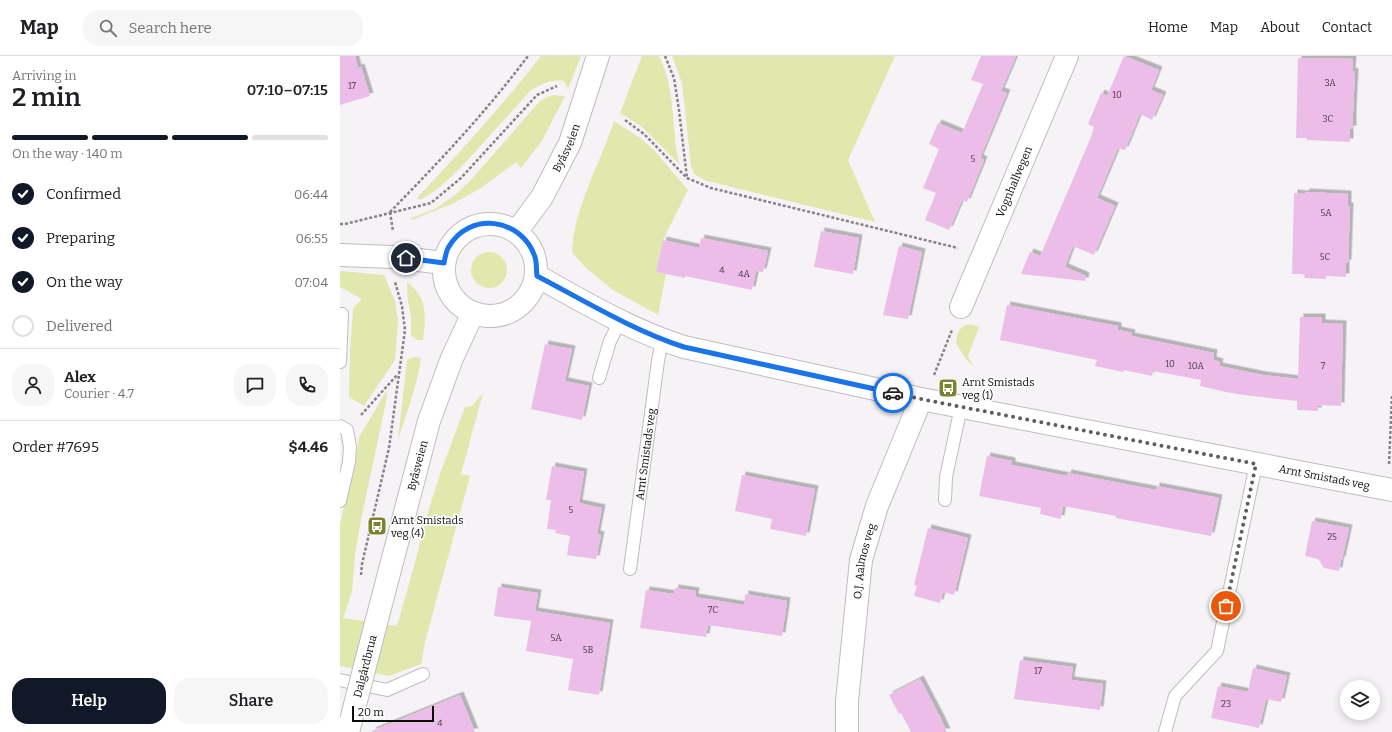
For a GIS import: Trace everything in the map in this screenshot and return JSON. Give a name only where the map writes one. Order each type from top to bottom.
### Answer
[{"type":"street","name":"Byåsveien","points":[[516,231],[542,197],[570,143],[598,56]]},
{"type":"street","name":"Vognhallvegen","points":[[961,307],[1067,56]]},
{"type":"street","points":[[487,223],[502,224],[516,231],[529,243],[536,259],[537,276],[531,292],[521,305],[506,314],[489,317],[473,313],[459,305],[449,293],[444,278],[444,263],[448,248],[458,236],[471,227],[487,223]]},
{"type":"street","points":[[340,255],[393,257],[444,263]]},
{"type":"street","name":"Arnt Smistads veg","points":[[537,276],[620,321],[662,340],[684,347],[921,399],[1392,490]]},
{"type":"street","name":"Byåsveien","points":[[376,623],[429,421],[452,358],[473,313]]},
{"type":"street","name":"O.J. Aalmos veg","points":[[847,732],[846,701],[861,560],[876,506],[921,399]]},
{"type":"street","name":"Dalgårdbrua","points":[[348,732],[376,623]]},
{"type":"lane","points":[[340,362],[342,314]]},
{"type":"lane","points":[[599,378],[610,341],[620,321]]},
{"type":"lane","name":"Arnt Smistads veg","points":[[630,569],[662,340]]},
{"type":"lane","points":[[945,500],[946,477],[961,407]]},
{"type":"lane","points":[[340,501],[349,462],[350,447],[344,428]]},
{"type":"lane","points":[[1166,732],[1175,696],[1217,651],[1256,464]]},
{"type":"lane","points":[[340,680],[387,690],[424,674]]},
{"type":"path","points":[[390,212],[427,174],[502,90],[528,56]]},
{"type":"path","points":[[665,56],[674,78],[687,178]]},
{"type":"path","points":[[340,224],[431,203],[461,178],[537,95],[557,86]]},
{"type":"path","points":[[625,120],[644,134],[687,178],[711,188],[982,255]]},
{"type":"path","points":[[390,212],[393,229]]},
{"type":"path","points":[[360,579],[362,564],[389,448],[405,330],[402,306],[394,278]]},
{"type":"path","points":[[933,376],[961,307]]},
{"type":"path","points":[[344,428],[398,374]]},
{"type":"path","points":[[1389,468],[1392,396]]},
{"type":"green space","points":[[541,56],[581,56],[568,89],[564,81],[550,81],[530,91],[454,174],[438,188],[420,200],[417,198],[511,93]]},
{"type":"green space","points":[[642,56],[659,56],[667,75],[671,95],[675,143],[679,164],[642,127],[620,113]]},
{"type":"green space","points":[[672,56],[895,56],[848,160],[875,222],[707,181],[694,174],[691,166],[682,83]]},
{"type":"green space","points":[[553,95],[565,96],[542,141],[521,168],[516,162],[481,188],[454,203],[412,220],[411,218],[435,209],[455,195],[471,180],[539,102]]},
{"type":"green space","points":[[614,121],[640,138],[654,150],[688,190],[663,240],[656,272],[666,274],[658,315],[613,290],[586,268],[572,252],[577,218],[582,202]]},
{"type":"green space","points":[[493,252],[502,257],[506,263],[506,277],[502,283],[493,288],[485,288],[476,283],[472,277],[471,266],[476,257],[482,253]]},
{"type":"green space","points":[[340,271],[384,275],[395,301],[398,321],[395,360],[364,406],[349,397],[353,308],[362,299],[340,287]]},
{"type":"green space","points":[[407,282],[419,294],[424,308],[425,323],[423,340],[417,340],[411,335],[411,316],[408,302]]},
{"type":"green space","points":[[970,324],[979,327],[968,356],[974,367],[965,358],[956,343],[959,330],[963,326]]},
{"type":"green space","points":[[414,357],[421,358],[417,379],[398,440],[407,360]]},
{"type":"green space","points":[[387,390],[387,397],[361,520],[355,555],[352,592],[343,618],[397,626],[428,512],[441,471],[465,407],[472,406],[483,393],[461,474],[470,476],[425,642],[421,664],[389,676],[340,666],[340,525],[356,460],[359,437]]},
{"type":"building","points":[[340,56],[355,56],[358,68],[361,67],[370,96],[340,105]]},
{"type":"building","points":[[981,56],[1016,56],[1001,91],[1007,93],[980,158],[984,160],[967,202],[962,200],[949,230],[925,220],[936,193],[923,188],[939,149],[929,144],[938,123],[962,133],[983,84],[971,80]]},
{"type":"building","points":[[1124,56],[1159,70],[1151,90],[1163,95],[1152,120],[1140,114],[1125,150],[1118,148],[1097,198],[1115,206],[1094,255],[1073,246],[1065,267],[1086,276],[1085,281],[1021,274],[1030,252],[1040,256],[1091,137],[1094,127],[1088,124],[1101,93],[1107,96]]},
{"type":"building","points":[[1298,58],[1353,59],[1352,71],[1355,72],[1353,129],[1350,129],[1350,142],[1296,138]]},
{"type":"building","points":[[1306,192],[1348,194],[1348,206],[1350,206],[1348,263],[1346,263],[1346,277],[1326,276],[1326,279],[1304,278],[1305,275],[1303,274],[1292,274],[1294,193],[1305,194]]},
{"type":"building","points":[[821,231],[859,238],[853,274],[814,267]]},
{"type":"building","points":[[701,238],[768,251],[763,272],[756,271],[752,290],[685,276],[685,278],[656,272],[663,240],[699,248]]},
{"type":"building","points":[[899,246],[922,252],[908,319],[883,315]]},
{"type":"building","points":[[1007,305],[1118,326],[1118,330],[1132,333],[1131,336],[1214,353],[1213,360],[1220,362],[1219,366],[1263,375],[1298,379],[1300,317],[1322,317],[1322,323],[1343,324],[1341,406],[1318,405],[1318,411],[1297,410],[1297,401],[1226,392],[1200,386],[1201,380],[1153,371],[1152,376],[1124,370],[1123,372],[1095,366],[1097,360],[1000,340]]},
{"type":"building","points":[[545,344],[572,349],[565,381],[589,386],[582,420],[531,409]]},
{"type":"building","points":[[987,456],[1012,461],[1012,465],[1067,476],[1068,473],[1156,490],[1156,486],[1219,498],[1211,536],[1116,518],[1116,516],[1063,506],[1061,519],[1040,514],[1041,508],[979,496]]},
{"type":"building","points":[[552,466],[584,472],[579,503],[602,508],[597,534],[601,535],[596,559],[567,555],[570,536],[555,533],[556,530],[547,529],[551,500],[546,500]]},
{"type":"building","points":[[742,475],[815,489],[806,536],[770,529],[772,519],[735,511]]},
{"type":"building","points":[[1312,521],[1349,528],[1339,571],[1324,568],[1318,559],[1305,556]]},
{"type":"building","points":[[928,528],[968,538],[954,595],[943,592],[940,603],[914,596],[917,586],[914,585]]},
{"type":"building","points":[[498,587],[538,593],[535,611],[610,623],[599,695],[568,690],[573,659],[526,651],[531,621],[494,616]]},
{"type":"building","points":[[675,588],[696,591],[695,597],[744,605],[745,594],[787,601],[782,636],[708,625],[706,637],[640,628],[646,590],[674,594]]},
{"type":"building","points":[[1020,660],[1073,667],[1071,680],[1103,684],[1100,710],[1014,699]]},
{"type":"building","points":[[1253,668],[1287,676],[1281,702],[1266,699],[1259,728],[1211,718],[1218,686],[1248,692]]},
{"type":"building","points":[[920,679],[947,732],[911,732],[889,695]]},
{"type":"building","points":[[460,695],[475,732],[372,732],[372,731]]},
{"type":"way so far","points":[[893,393],[1256,464],[1226,606]]},
{"type":"place","name":"Arnt Smistads veg (1)","points":[[948,388]]},
{"type":"place","name":"Arnt Smistads veg (4)","points":[[377,526]]},
{"type":"route","points":[[406,258],[444,263],[448,248],[458,236],[471,227],[487,223],[502,224],[516,231],[529,243],[536,259],[537,276],[620,321],[662,340],[684,347],[893,393]]}]
